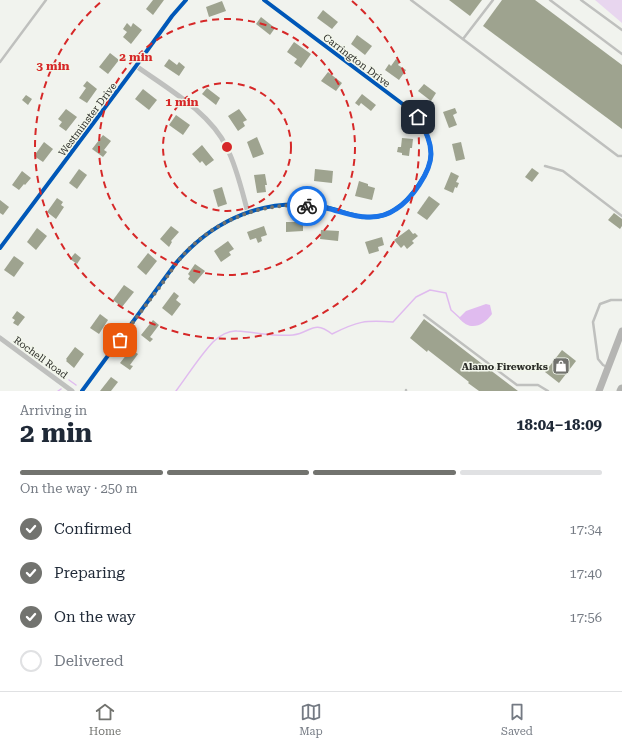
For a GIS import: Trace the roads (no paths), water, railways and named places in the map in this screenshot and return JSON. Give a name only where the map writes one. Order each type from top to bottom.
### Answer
[{"type":"main road","points":[[599,391],[622,331]]},
{"type":"street","name":"Westminster Drive","points":[[0,248],[172,16],[186,0]]},
{"type":"street","name":"Carrington Drive","points":[[82,391],[176,264],[190,248],[206,234],[228,220],[273,206],[286,205],[324,207],[358,217],[383,215],[396,210],[405,202],[414,191],[429,167],[431,154],[426,132],[418,117],[264,0]]},
{"type":"street","points":[[136,66],[202,115],[216,131],[226,146],[234,164],[248,213]]},
{"type":"street","name":"Rochell Road","points":[[0,338],[72,391]]},
{"type":"lane","points":[[0,62],[46,0]]},
{"type":"lane","points":[[411,0],[618,156],[622,156]]},
{"type":"lane","points":[[463,39],[493,0]]},
{"type":"lane","points":[[550,0],[622,54]]},
{"type":"lane","points":[[581,0],[622,30]]},
{"type":"lane","points":[[545,166],[563,171],[622,216]]},
{"type":"lane","points":[[608,368],[598,359],[593,322],[600,304],[611,300],[622,300]]},
{"type":"lane","points":[[424,315],[517,385],[538,385],[548,391]]},
{"type":"waterway","points":[[176,391],[213,342],[227,332],[237,331],[272,335],[293,335],[316,327],[326,330],[332,334],[362,322],[393,322],[416,297],[430,290],[446,293],[451,310],[461,319]]},
{"type":"waterway","points":[[69,380],[76,385]]},
{"type":"place","name":"Alamo Fireworks","points":[[561,366]]}]
